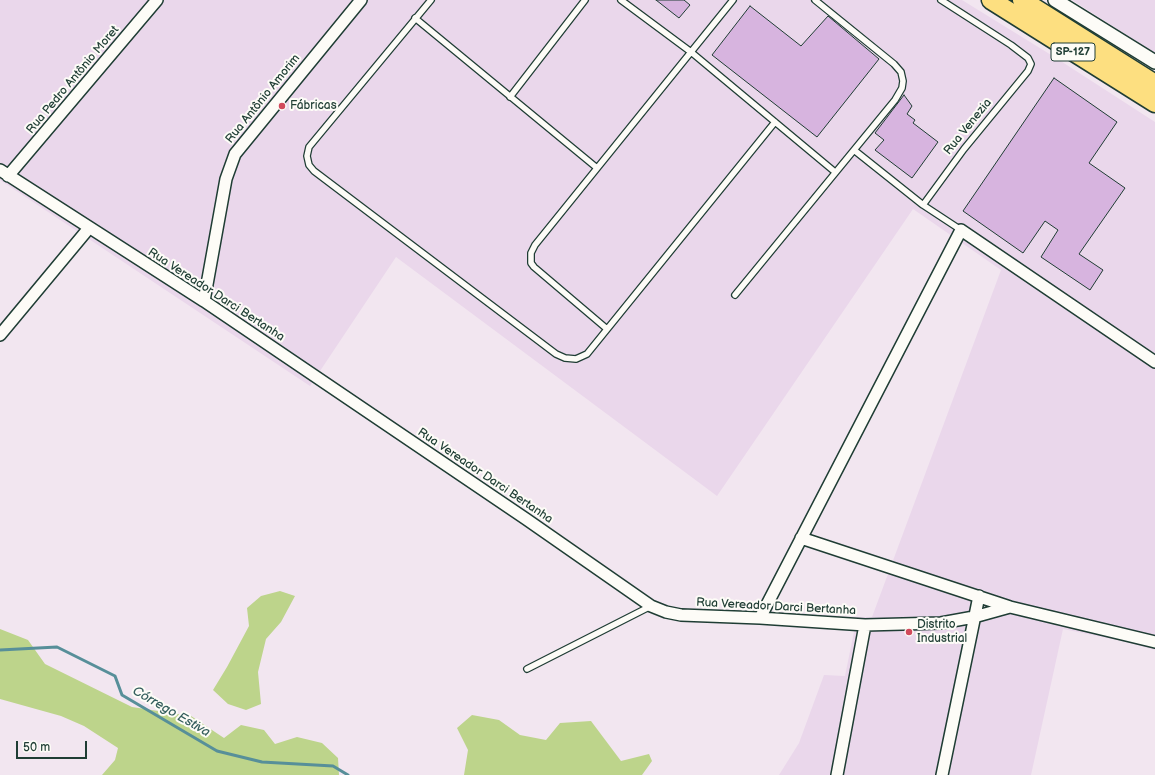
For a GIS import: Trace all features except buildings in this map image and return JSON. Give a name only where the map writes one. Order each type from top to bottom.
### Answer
[{"type":"highway","name":"SP-127","points":[[991,0],[1155,103]]},
{"type":"highway","name":"SP-127","points":[[1022,0],[1155,84]]},
{"type":"street","name":"Rua Pedro Antônio Moret","points":[[4,173],[157,0]]},
{"type":"street","name":"Rua Antônio Amorim","points":[[204,301],[226,179],[235,154],[361,0]]},
{"type":"street","points":[[1055,0],[1155,62]]},
{"type":"street","name":"Rua Vereador Darci Bertanha","points":[[4,173],[204,301],[652,606],[666,612],[681,615],[760,618],[865,625],[941,623],[974,617],[1010,607]]},
{"type":"street","points":[[0,335],[88,228]]},
{"type":"street","points":[[760,618],[961,230],[1155,362]]},
{"type":"street","name":"Rua Vereador Darci Bertanha","points":[[801,538],[1010,607],[1155,642]]},
{"type":"street","points":[[942,775],[979,596]]},
{"type":"street","points":[[837,775],[865,625]]},
{"type":"lane","points":[[431,0],[309,147],[307,156],[309,165],[314,171],[556,354],[565,358],[576,359],[587,354],[775,122]]},
{"type":"lane","points":[[510,97],[586,0]]},
{"type":"lane","points":[[621,0],[691,52],[835,172]]},
{"type":"lane","points":[[607,329],[534,267],[531,258],[535,245],[733,0]]},
{"type":"lane","points":[[735,295],[895,100],[902,88],[903,80],[901,72],[894,64],[815,0]]},
{"type":"lane","name":"Rua Venezia","points":[[923,205],[964,149],[1028,71],[1031,64],[1028,58],[1011,45],[941,0]]},
{"type":"lane","points":[[415,18],[598,168]]},
{"type":"lane","points":[[854,150],[923,205],[961,230]]},
{"type":"lane","points":[[527,670],[652,606]]},
{"type":"shaded area","name":"Distrito Industrial","points":[[0,0],[962,0],[1056,58],[1155,122],[1155,650],[1127,642],[1063,629],[1031,775],[779,775],[799,743],[824,675],[845,676],[857,617],[872,617],[1001,270],[913,209],[717,496],[396,257],[310,386],[0,180]]},
{"type":"shaded area","points":[[1072,0],[1155,0],[1155,53]]},
{"type":"green space","points":[[280,591],[295,596],[281,622],[266,639],[258,672],[261,704],[246,710],[228,704],[213,690],[249,626],[247,608],[261,596]]},
{"type":"green space","points":[[0,629],[28,640],[45,664],[132,707],[191,716],[224,738],[241,725],[264,730],[275,744],[297,737],[322,743],[338,758],[339,775],[102,775],[115,760],[118,748],[84,726],[61,716],[0,699]]},
{"type":"green space","points":[[472,715],[499,720],[520,735],[546,740],[560,723],[591,721],[621,761],[649,754],[652,761],[642,775],[464,775],[468,750],[457,728]]},
{"type":"waterway","name":"Córrego Estiva","points":[[0,650],[57,647],[115,676],[122,695],[217,751],[262,762],[333,766],[348,775]]},
{"type":"place","name":"Fábricas","points":[[282,106]]},
{"type":"place","name":"Distrito Industrial","points":[[909,632]]}]
